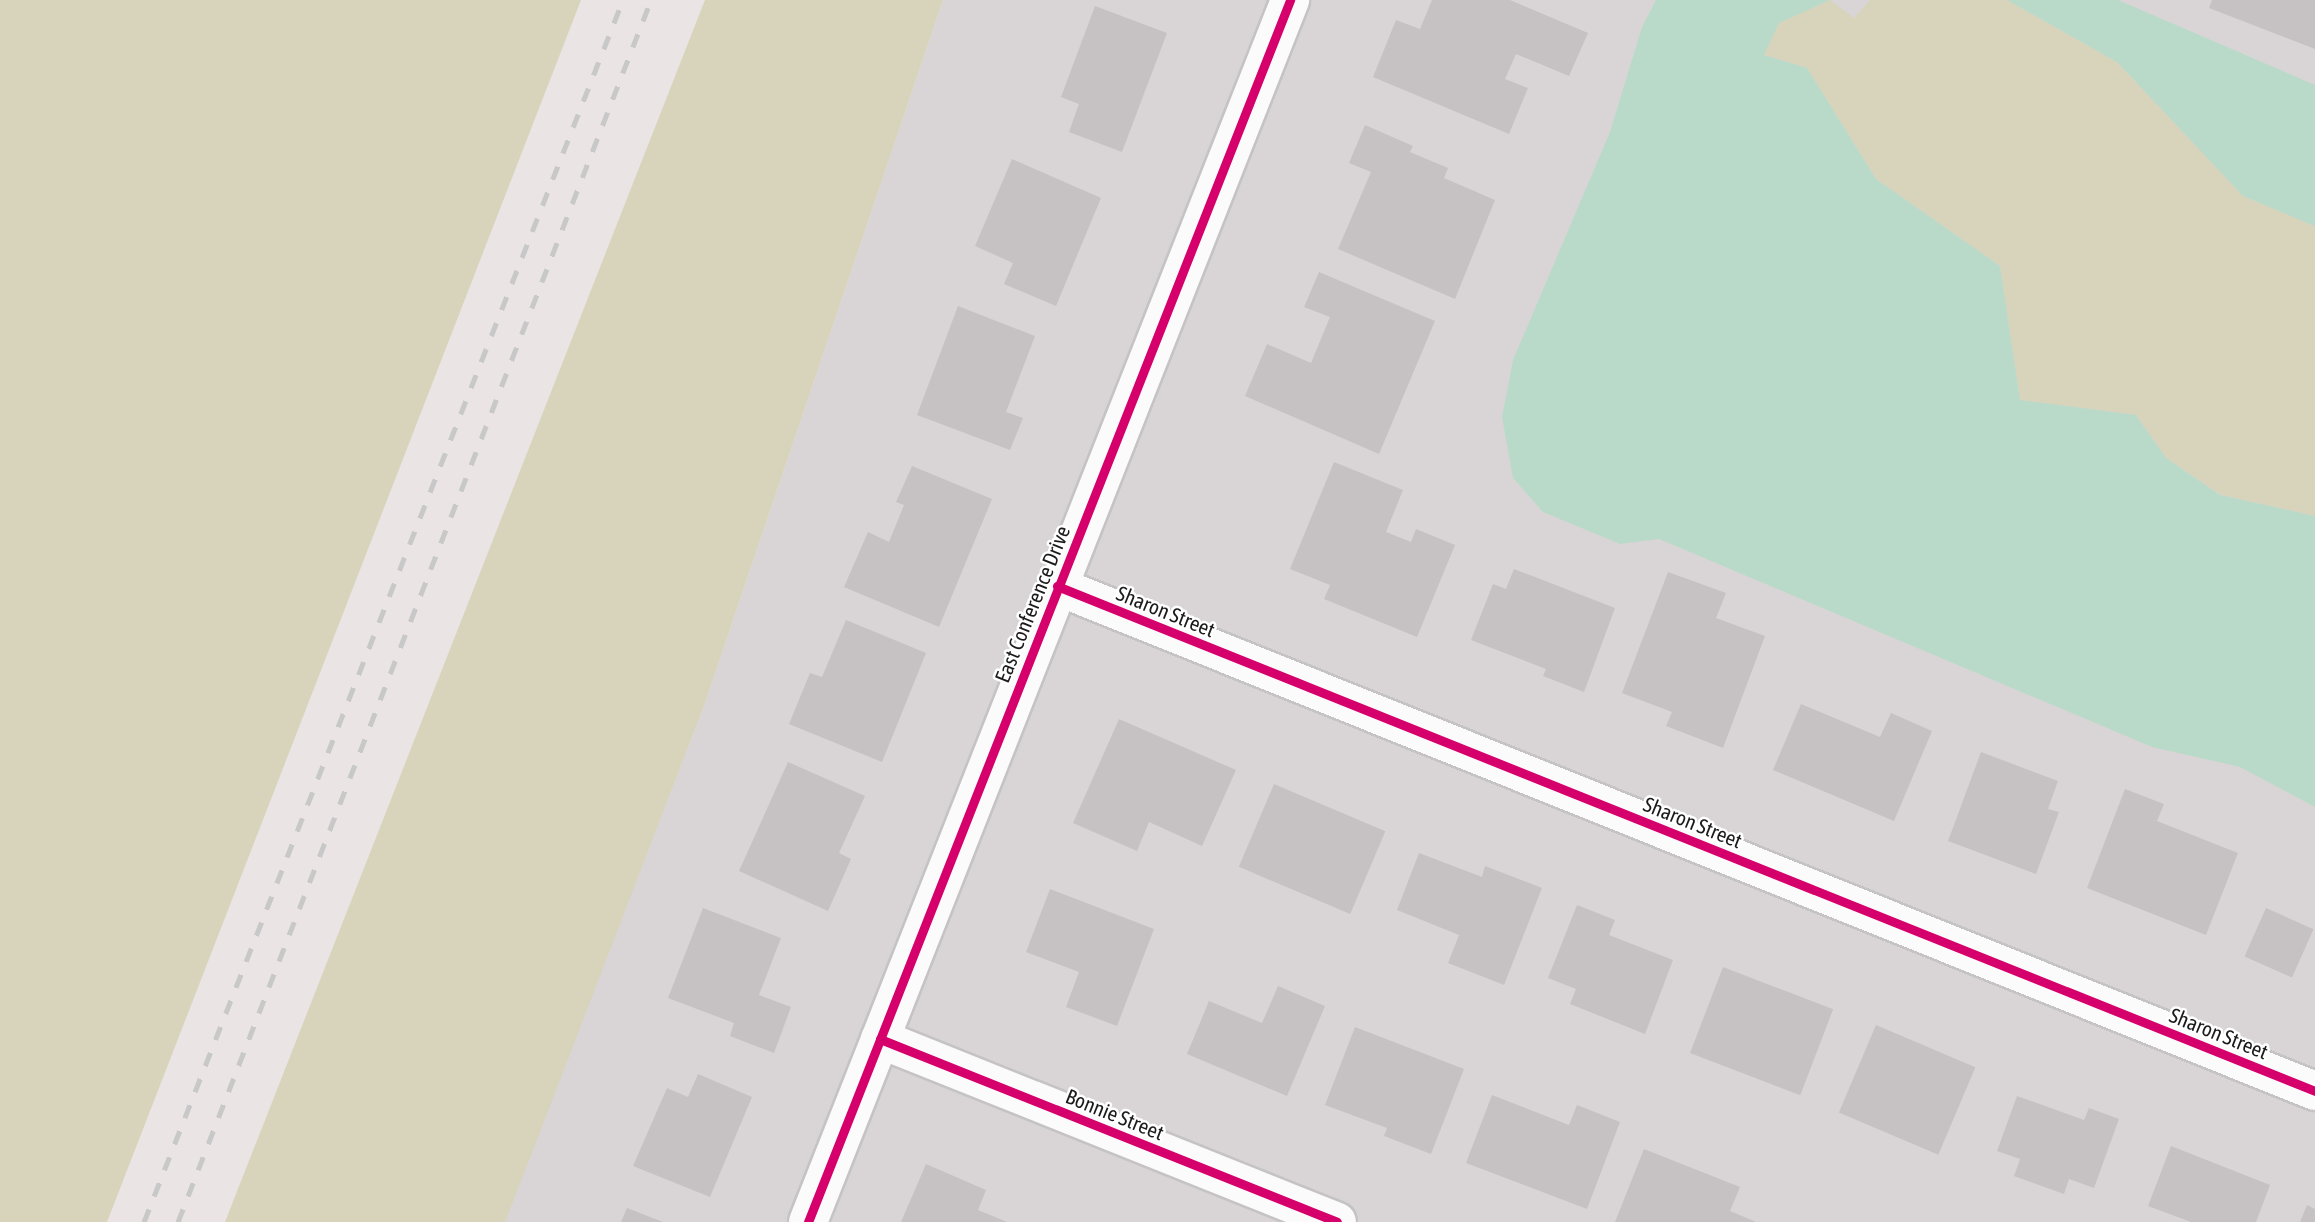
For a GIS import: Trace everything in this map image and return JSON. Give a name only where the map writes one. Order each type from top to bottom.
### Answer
[{"type":"street","name":"East Conference Drive","points":[[808,1222],[1290,0]]},
{"type":"street","name":"Sharon Street","points":[[1057,586],[2315,1091]]},
{"type":"street","name":"Bonnie Street","points":[[880,1039],[1337,1222]]},
{"type":"shaded area","points":[[0,0],[581,0],[107,1222],[0,1222]]},
{"type":"shaded area","points":[[705,0],[943,0],[704,706],[505,1222],[225,1222]]},
{"type":"shaded area","points":[[943,0],[2315,0],[2315,1222],[504,1222],[704,706]]},
{"type":"shaded area","points":[[1656,0],[1830,0],[1779,23],[1764,55],[1807,68],[1876,179],[2000,266],[2020,400],[2136,415],[2166,458],[2220,495],[2315,516],[2315,807],[2240,767],[2152,747],[1659,539],[1620,544],[1543,512],[1513,478],[1502,417],[1513,360],[1610,132],[1642,27]]},
{"type":"shaded area","points":[[1830,0],[1854,18],[1870,0],[2007,0],[2117,62],[2243,196],[2315,226],[2315,516],[2221,495],[2166,458],[2136,415],[2020,400],[2000,266],[1876,179],[1807,68],[1764,55],[1779,23]]},
{"type":"shaded area","points":[[2007,0],[2118,0],[2315,85],[2315,226],[2243,196],[2117,62]]},
{"type":"building","points":[[1432,0],[1510,0],[1588,33],[1569,76],[1516,54],[1505,79],[1528,88],[1509,134],[1373,77],[1396,20],[1420,29]]},
{"type":"building","points":[[2212,0],[2315,0],[2315,49],[2209,8]]},
{"type":"building","points":[[1095,6],[1167,33],[1122,152],[1069,132],[1079,104],[1061,97]]},
{"type":"building","points":[[1365,125],[1413,146],[1410,152],[1448,168],[1444,178],[1495,200],[1455,299],[1338,249],[1371,172],[1349,163]]},
{"type":"building","points":[[1012,159],[1101,198],[1056,306],[1004,284],[1013,263],[975,246]]},
{"type":"building","points":[[1319,272],[1435,321],[1379,454],[1245,396],[1267,344],[1311,363],[1330,317],[1304,307]]},
{"type":"building","points":[[958,306],[1035,336],[1006,412],[1023,418],[1010,450],[917,415]]},
{"type":"building","points":[[1334,462],[1403,490],[1386,532],[1411,542],[1416,529],[1455,545],[1417,637],[1324,599],[1330,585],[1290,569]]},
{"type":"building","points":[[912,466],[992,499],[939,627],[844,587],[868,532],[889,542],[904,505],[896,502]]},
{"type":"building","points":[[1514,569],[1615,608],[1584,692],[1543,676],[1546,669],[1471,640],[1493,584],[1506,589]]},
{"type":"building","points":[[1668,572],[1726,593],[1716,618],[1765,636],[1723,748],[1666,726],[1672,712],[1622,693]]},
{"type":"building","points":[[846,620],[926,653],[882,762],[789,724],[810,673],[822,677]]},
{"type":"building","points":[[1801,704],[1880,737],[1891,713],[1932,731],[1894,821],[1773,770]]},
{"type":"building","points":[[1119,719],[1236,770],[1202,846],[1149,822],[1137,851],[1073,823]]},
{"type":"building","points":[[1981,752],[2058,781],[2048,809],[2059,812],[2036,874],[1948,841]]},
{"type":"building","points":[[788,762],[865,796],[839,853],[851,859],[828,911],[739,871]]},
{"type":"building","points":[[1274,784],[1385,831],[1350,914],[1239,867]]},
{"type":"building","points":[[2125,789],[2164,804],[2157,821],[2238,853],[2206,935],[2087,888]]},
{"type":"building","points":[[1419,853],[1482,877],[1485,866],[1542,888],[1504,985],[1448,963],[1459,935],[1397,910]]},
{"type":"building","points":[[1050,889],[1154,929],[1117,1026],[1066,1007],[1079,972],[1026,952]]},
{"type":"building","points":[[1577,905],[1615,920],[1609,935],[1673,960],[1645,1034],[1570,1004],[1576,989],[1548,978]]},
{"type":"building","points":[[703,908],[781,938],[759,995],[791,1007],[774,1053],[730,1036],[734,1023],[668,998]]},
{"type":"building","points":[[2266,908],[2314,929],[2292,978],[2244,956]]},
{"type":"building","points":[[1723,967],[1833,1009],[1800,1095],[1690,1053]]},
{"type":"building","points":[[1278,986],[1325,1006],[1287,1096],[1187,1054],[1209,1001],[1262,1023]]},
{"type":"building","points":[[1876,1025],[1975,1067],[1938,1155],[1839,1112]]},
{"type":"building","points":[[1355,1027],[1464,1069],[1431,1154],[1384,1136],[1387,1128],[1325,1105]]},
{"type":"building","points":[[698,1074],[752,1097],[710,1197],[633,1166],[667,1088],[688,1097]]},
{"type":"building","points":[[1492,1095],[1569,1125],[1577,1105],[1620,1122],[1587,1209],[1466,1163]]},
{"type":"building","points":[[2017,1096],[2084,1120],[2089,1108],[2119,1119],[2094,1188],[2069,1179],[2064,1194],[2014,1176],[2020,1159],[1997,1151]]},
{"type":"building","points":[[2171,1146],[2270,1185],[2256,1222],[2191,1222],[2148,1206]]},
{"type":"building","points":[[1644,1149],[1740,1187],[1730,1211],[1756,1222],[1615,1222]]},
{"type":"building","points":[[926,1164],[986,1190],[978,1210],[1007,1222],[901,1222]]},
{"type":"building","points":[[2307,1205],[2315,1209],[2315,1222],[2300,1222]]},
{"type":"building","points":[[627,1208],[663,1222],[621,1222]]},
{"type":"railway","points":[[144,1222],[623,0]]},
{"type":"railway","points":[[178,1222],[651,0]]},
{"type":"cycle path","points":[[808,1222],[1290,0]]},
{"type":"cycle path","points":[[1057,586],[2315,1091]]},
{"type":"cycle path","points":[[880,1039],[1337,1222]]}]
